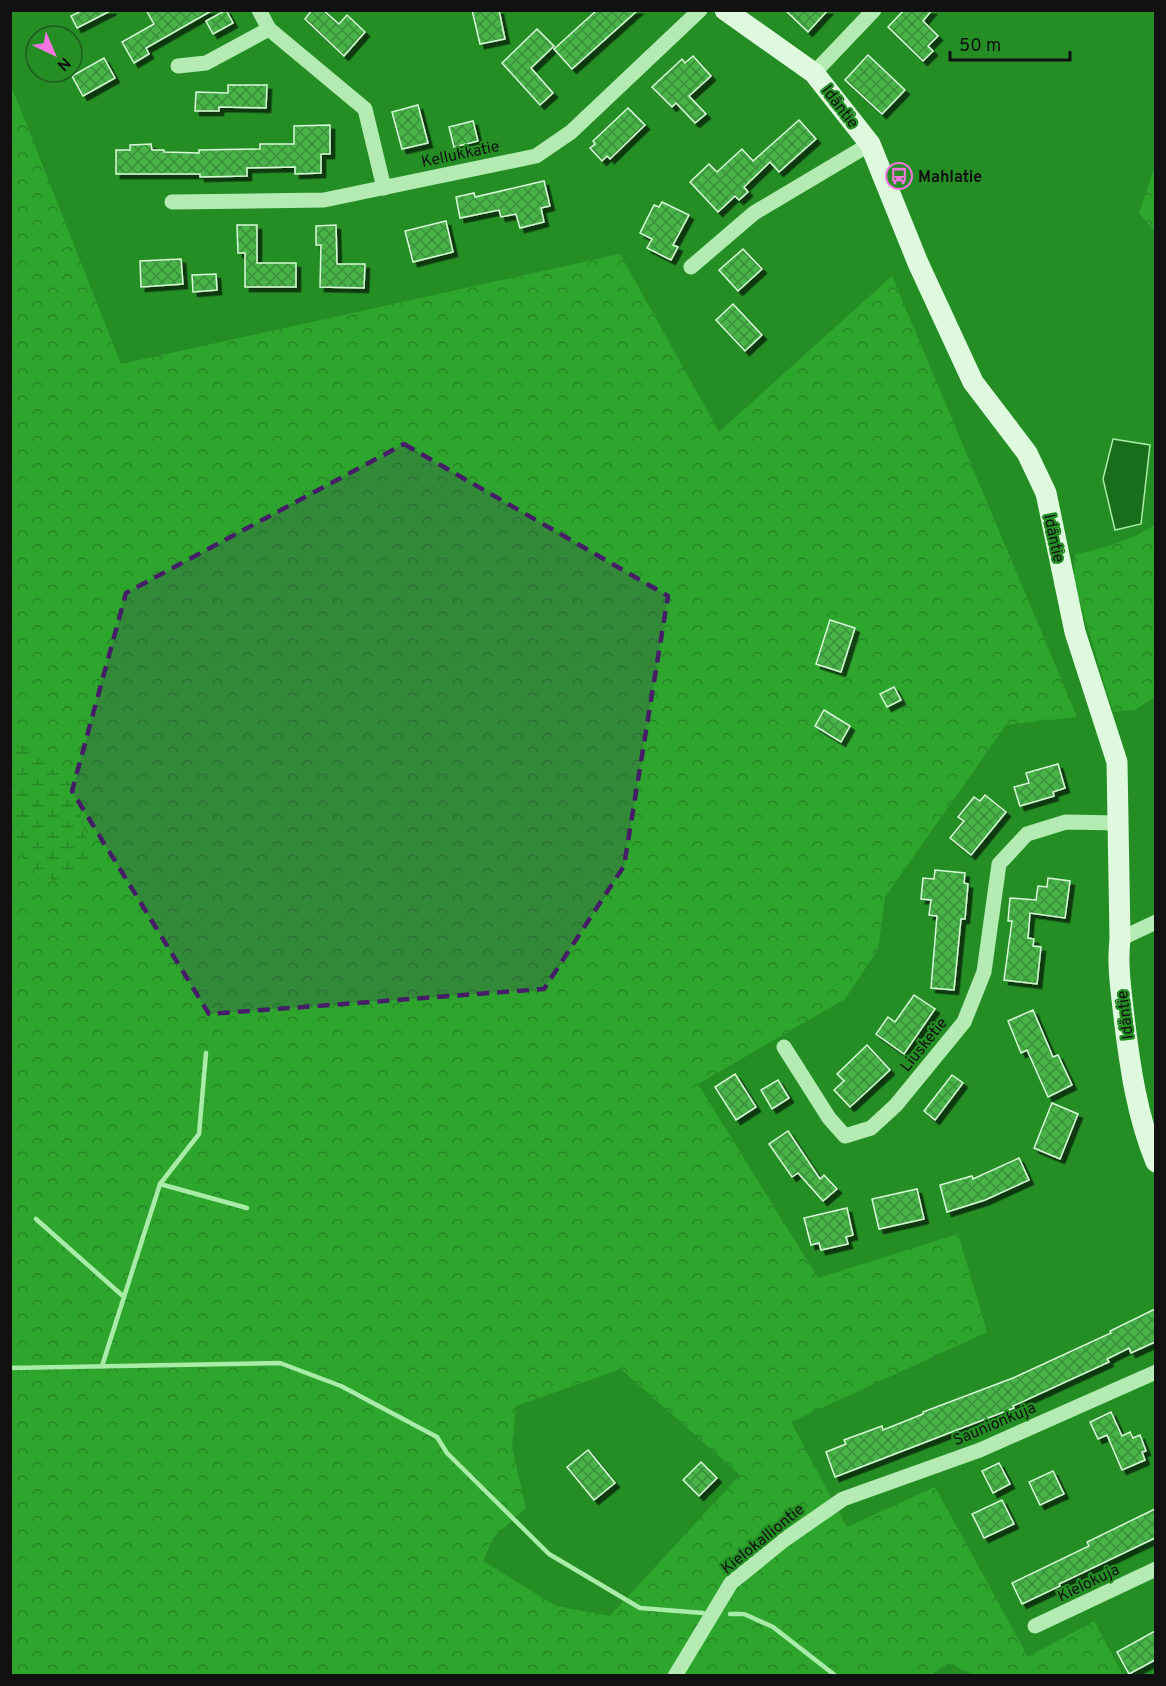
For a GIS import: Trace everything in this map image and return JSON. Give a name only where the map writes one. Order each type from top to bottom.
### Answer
[{"type":"street","points":[[259,10],[269,29],[365,110],[384,188]]},
{"type":"street","name":"Kellukkatie","points":[[172,202],[324,200],[536,156],[571,132],[700,10]]},
{"type":"street","name":"Idäntie","points":[[725,10],[813,73],[870,144],[918,263],[973,382],[1026,453],[1046,493],[1075,632],[1117,762],[1120,939],[1118,963],[1129,1061],[1142,1127],[1155,1162]]},
{"type":"street","points":[[813,73],[874,10]]},
{"type":"street","points":[[178,66],[206,63],[269,29]]},
{"type":"street","points":[[691,267],[754,213],[870,144]]},
{"type":"street","name":"Liusketie","points":[[784,1047],[829,1118],[845,1136],[871,1128],[896,1105],[964,1022],[984,972],[999,864],[1027,834],[1066,822],[1119,823]]},
{"type":"street","points":[[1120,939],[1155,922]]},
{"type":"street","name":"Saunionkuja","points":[[843,1499],[980,1450],[1155,1372]]},
{"type":"street","name":"Kielokalliontie","points":[[675,1676],[731,1584],[784,1540],[843,1499]]},
{"type":"street","name":"Kielokuja","points":[[1035,1626],[1155,1569]]},
{"type":"highlighted area","points":[[404,444],[668,596],[624,866],[544,989],[209,1014],[72,791],[126,593]]},
{"type":"green space","points":[[10,83],[121,364],[620,254],[719,432],[892,276],[1077,717],[1006,725],[885,897],[878,949],[845,999],[698,1084],[818,1278],[958,1234],[987,1332],[791,1422],[847,1527],[935,1487],[1028,1657],[1094,1621],[1123,1675],[974,1675],[948,1663],[931,1675],[913,1675],[886,1660],[877,1676],[11,1675],[11,844],[30,866],[55,881],[87,840],[78,797],[39,759],[18,745],[11,744]],"holes":[[[621,1369],[740,1475],[610,1616],[556,1606],[483,1561],[493,1538],[526,1508],[512,1448],[516,1406]]]},
{"type":"green space","points":[[1155,170],[1155,231],[1139,213]]},
{"type":"green space","points":[[1155,525],[1155,697],[1135,710],[1113,712],[1074,581],[1075,554],[1116,543]]},
{"type":"green space","points":[[11,744],[28,751],[58,773],[76,793],[88,851],[80,867],[67,878],[58,880],[40,874],[11,844]]},
{"type":"green space","points":[[886,1659],[913,1675],[877,1676]]},
{"type":"shaded area","points":[[1113,439],[1150,445],[1141,524],[1115,530],[1103,479]]},
{"type":"building","points":[[83,10],[112,10],[84,24],[75,24],[71,16]]},
{"type":"building","points":[[146,10],[213,10],[146,48],[149,54],[134,63],[122,42],[154,24]]},
{"type":"building","points":[[226,10],[233,23],[213,34],[206,21]]},
{"type":"building","points":[[312,10],[323,10],[339,24],[347,15],[365,32],[344,56],[305,19]]},
{"type":"building","points":[[472,10],[499,10],[505,39],[480,44]]},
{"type":"building","points":[[597,10],[638,10],[572,69],[554,49]]},
{"type":"building","points":[[785,10],[828,10],[808,32]]},
{"type":"building","points":[[904,10],[932,10],[923,21],[938,36],[928,46],[933,51],[923,61],[888,27]]},
{"type":"building","points":[[537,29],[554,46],[531,68],[553,93],[540,105],[502,63]]},
{"type":"building","points":[[868,55],[905,90],[882,114],[845,80]]},
{"type":"building","points":[[693,56],[711,76],[689,96],[706,114],[695,123],[676,103],[672,107],[652,87],[682,59],[685,63]]},
{"type":"building","points":[[104,58],[115,78],[83,96],[76,84],[84,84],[84,69]]},
{"type":"building","points":[[228,85],[267,85],[266,108],[219,107],[219,111],[195,111],[196,92],[228,93]]},
{"type":"building","points":[[418,105],[428,143],[402,149],[392,112]]},
{"type":"building","points":[[628,108],[645,125],[610,159],[607,156],[602,161],[590,148],[595,144],[593,141]]},
{"type":"building","points":[[799,120],[816,139],[779,172],[770,162],[744,187],[748,192],[739,200],[735,196],[718,212],[690,182],[709,164],[717,172],[742,149],[753,161]]},
{"type":"building","points":[[473,121],[478,141],[454,147],[449,127]]},
{"type":"building","points":[[330,125],[330,154],[321,154],[321,173],[295,174],[295,167],[247,168],[247,176],[116,174],[116,150],[130,150],[130,145],[151,144],[152,150],[164,150],[164,152],[199,153],[199,150],[260,149],[260,144],[294,144],[294,126]]},
{"type":"building","points":[[544,181],[550,206],[541,208],[544,222],[520,228],[516,214],[501,217],[499,210],[460,218],[456,197],[474,193],[475,197]]},
{"type":"building","points":[[662,202],[689,215],[673,245],[678,247],[671,260],[647,248],[652,239],[640,233],[654,205],[659,207]]},
{"type":"building","points":[[446,221],[453,252],[413,262],[405,231]]},
{"type":"building","points":[[237,225],[257,225],[257,263],[296,263],[296,287],[245,287],[245,253],[238,253]]},
{"type":"building","points":[[336,225],[337,264],[365,264],[364,288],[320,287],[321,245],[316,245],[316,226]]},
{"type":"building","points":[[743,249],[762,269],[738,291],[719,270]]},
{"type":"building","points":[[181,259],[183,284],[141,287],[140,261]]},
{"type":"building","points":[[216,274],[217,290],[193,292],[192,275]]},
{"type":"building","points":[[733,304],[762,335],[745,351],[716,320]]},
{"type":"building","points":[[830,620],[855,628],[841,672],[816,664]]},
{"type":"building","points":[[894,687],[901,700],[887,707],[880,694]]},
{"type":"building","points":[[824,710],[850,726],[841,742],[815,726]]},
{"type":"building","points":[[1058,764],[1065,788],[1053,792],[1054,796],[1020,806],[1014,787],[1029,783],[1026,773]]},
{"type":"building","points":[[985,795],[1006,812],[971,855],[950,838],[964,821],[958,817],[974,797],[980,801]]},
{"type":"building","points":[[935,870],[965,873],[964,883],[968,884],[965,919],[961,919],[954,990],[931,988],[937,916],[929,915],[931,900],[921,899],[923,878],[934,879]]},
{"type":"building","points":[[1048,878],[1070,881],[1065,918],[1030,913],[1028,938],[1034,939],[1033,946],[1041,947],[1037,984],[1004,980],[1012,921],[1008,921],[1010,898],[1036,900],[1038,886],[1047,887]]},
{"type":"building","points":[[914,995],[935,1009],[904,1054],[876,1034],[888,1017],[895,1022]]},
{"type":"building","points":[[1033,1010],[1053,1057],[1058,1055],[1072,1085],[1048,1097],[1027,1050],[1021,1053],[1008,1021]]},
{"type":"building","points":[[867,1045],[890,1070],[850,1107],[834,1090],[844,1081],[837,1074]]},
{"type":"building","points":[[735,1074],[756,1107],[736,1120],[715,1087]]},
{"type":"building","points":[[952,1075],[963,1083],[935,1120],[924,1111]]},
{"type":"building","points":[[778,1080],[789,1098],[772,1109],[761,1090]]},
{"type":"building","points":[[1052,1103],[1078,1114],[1060,1159],[1034,1148]]},
{"type":"building","points":[[788,1131],[820,1179],[824,1175],[837,1189],[823,1201],[798,1173],[792,1177],[769,1144]]},
{"type":"building","points":[[1019,1158],[1029,1180],[985,1200],[947,1212],[940,1185],[972,1176],[973,1179]]},
{"type":"building","points":[[917,1189],[924,1219],[879,1229],[872,1199]]},
{"type":"building","points":[[847,1208],[853,1235],[846,1237],[848,1244],[821,1250],[819,1243],[811,1245],[804,1218]]},
{"type":"building","points":[[1155,1309],[1155,1342],[1131,1353],[1129,1348],[1107,1359],[1109,1362],[1013,1406],[1014,1408],[835,1477],[826,1452],[846,1444],[844,1440],[882,1426],[883,1430],[923,1414],[923,1412],[1013,1378],[1111,1333],[1110,1331]]},
{"type":"building","points":[[1111,1412],[1122,1436],[1130,1432],[1133,1438],[1140,1435],[1146,1451],[1142,1452],[1145,1460],[1122,1470],[1107,1435],[1098,1439],[1090,1422]]},
{"type":"building","points":[[588,1450],[615,1483],[594,1500],[567,1467]]},
{"type":"building","points":[[701,1462],[717,1478],[699,1496],[683,1480]]},
{"type":"building","points":[[999,1463],[1010,1484],[993,1493],[982,1471]]},
{"type":"building","points":[[1053,1471],[1064,1494],[1040,1505],[1029,1482]]},
{"type":"building","points":[[1002,1500],[1014,1524],[984,1538],[972,1514]]},
{"type":"building","points":[[1155,1509],[1155,1538],[1022,1604],[1012,1583],[1089,1546],[1087,1542]]},
{"type":"building","points":[[1155,1631],[1155,1660],[1129,1674],[1117,1652]]},
{"type":"waterway","points":[[102,1366],[160,1184],[199,1134],[206,1053]]},
{"type":"waterway","points":[[160,1184],[247,1208]]},
{"type":"waterway","points":[[36,1219],[124,1297]]},
{"type":"waterway","points":[[10,1368],[280,1363],[341,1386],[437,1437],[447,1453],[549,1554],[640,1608],[703,1613]]},
{"type":"waterway","points":[[730,1614],[744,1614],[773,1627],[836,1676]]},
{"type":"place","name":"Mahlatie","points":[[899,176]]}]
